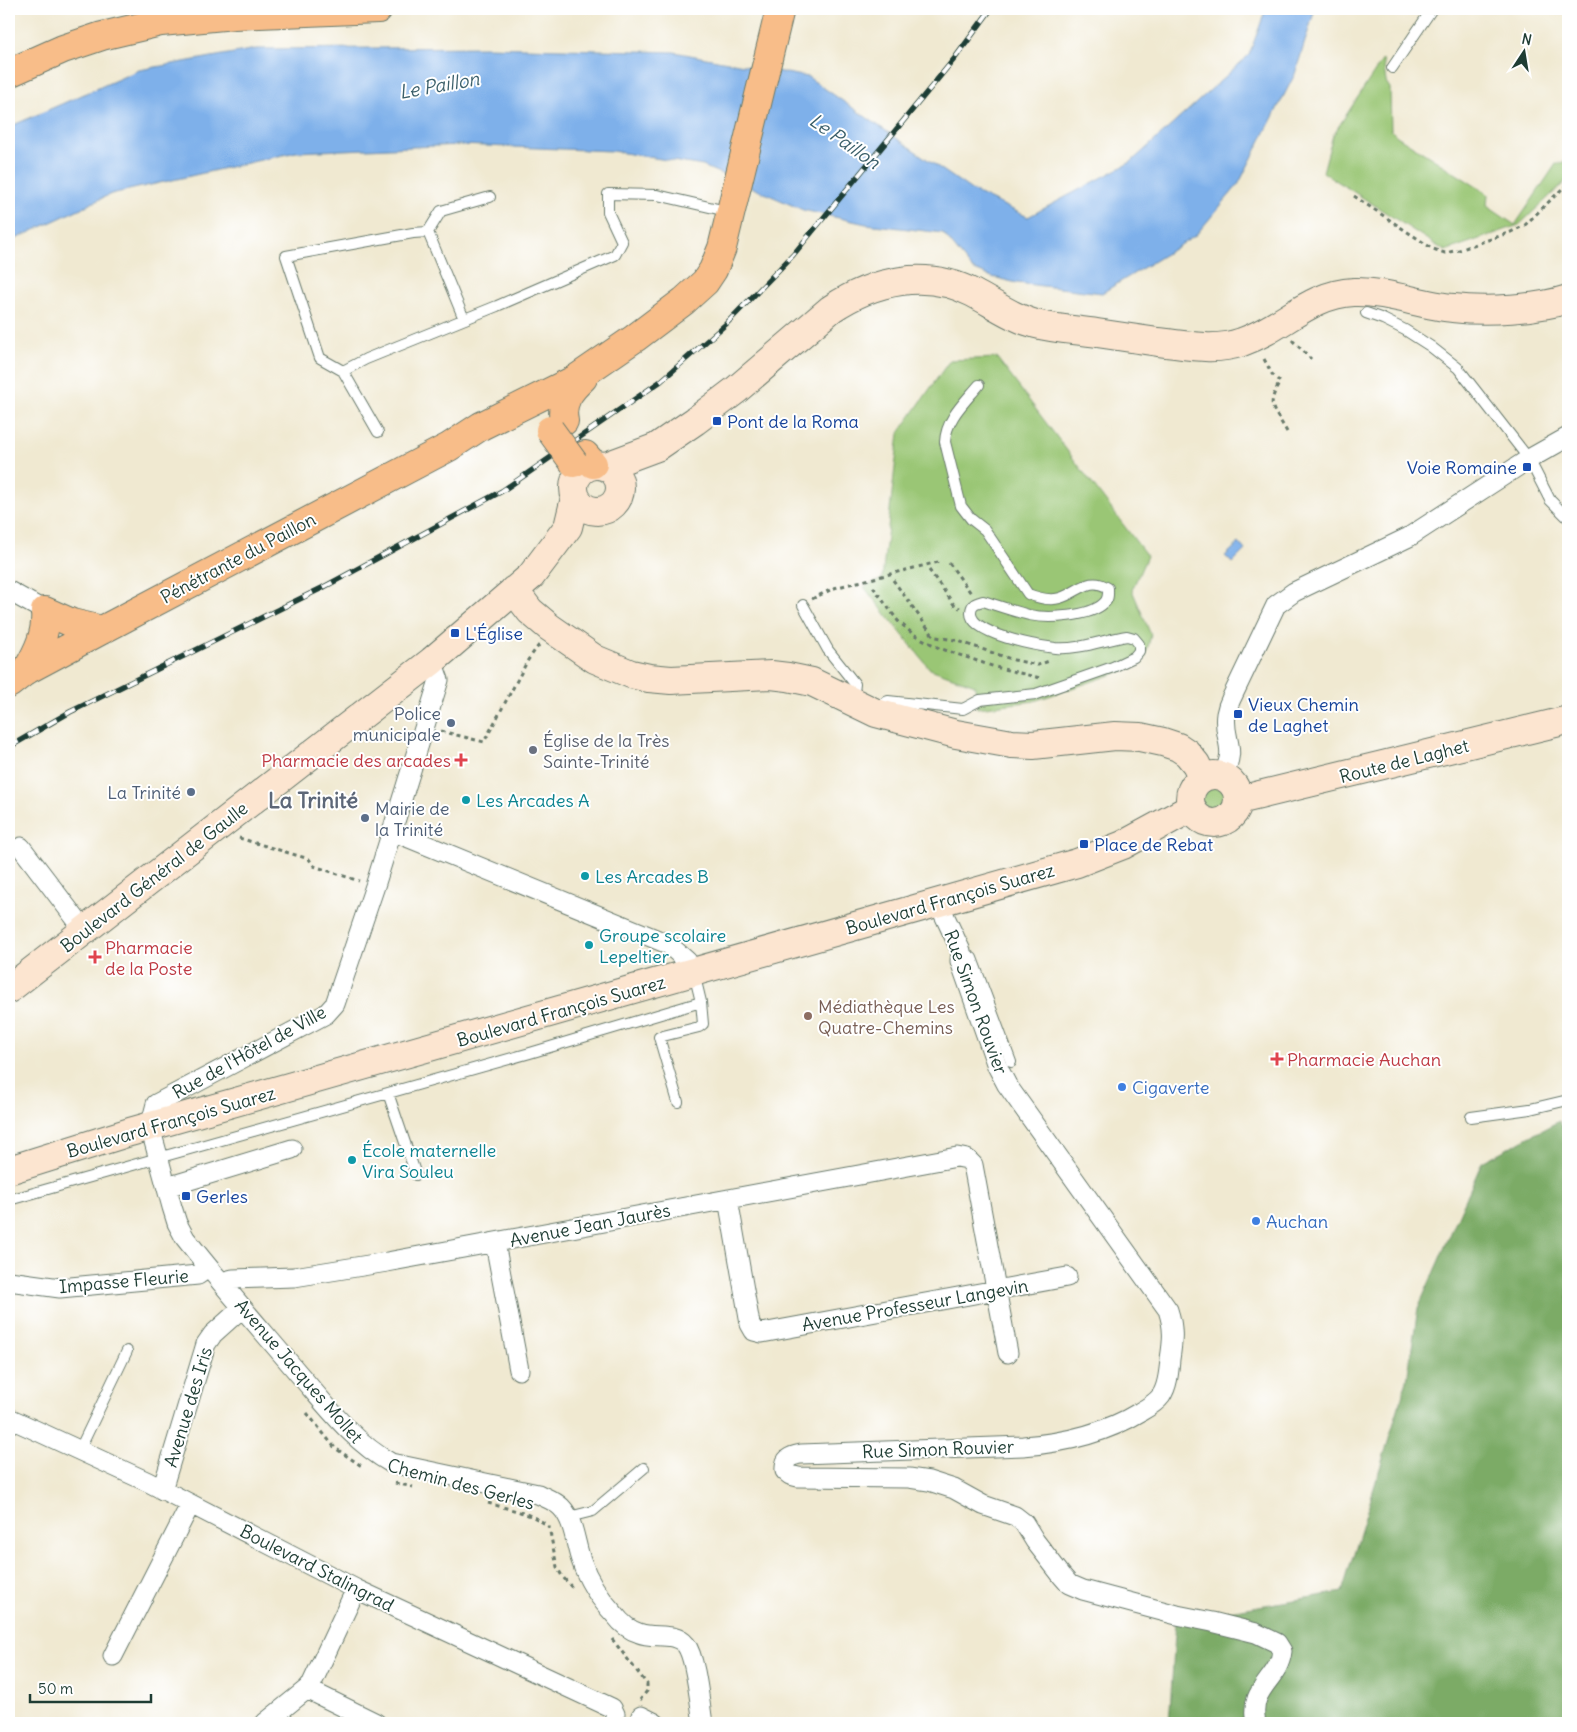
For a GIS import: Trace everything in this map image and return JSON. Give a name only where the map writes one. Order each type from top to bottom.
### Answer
[{"type":"main road","points":[[9,62],[59,41],[149,9]]},
{"type":"main road","points":[[9,73],[63,49],[102,36],[161,22],[234,15],[378,9]]},
{"type":"main road","points":[[557,426],[565,399],[578,382],[591,370],[684,301],[705,282],[713,270],[719,257],[733,206],[770,51],[771,14]]},
{"type":"main road","points":[[449,447],[481,426],[548,394],[591,370]]},
{"type":"main road","points":[[449,447],[483,436],[514,421],[520,420],[557,426],[587,476]]},
{"type":"main road","name":"Pénétrante du Paillon","points":[[18,677],[240,556],[449,447]]},
{"type":"main road","points":[[18,677],[36,654],[46,627],[45,611],[72,623],[102,630]]},
{"type":"street","points":[[587,476],[657,447],[736,390],[839,304],[880,285],[914,279],[935,280],[954,285],[1012,316],[1037,324],[1207,347],[1232,345],[1242,342],[1275,326],[1309,304],[1341,293],[1370,293],[1452,308],[1468,309],[1518,308],[1568,299]]},
{"type":"street","points":[[525,593],[530,611],[549,627],[595,659],[631,674],[671,680],[771,675],[788,676],[812,682],[876,713],[956,734],[1012,744],[1033,745],[1116,736],[1140,737],[1163,742],[1178,747],[1187,753],[1196,764],[1212,777],[1229,779],[1234,785],[1238,792],[1237,808],[1233,816],[1219,824],[1210,824],[1196,815],[1191,808],[1192,788],[1212,777],[1228,764],[1230,754],[1226,713],[1276,606],[1294,592],[1409,537],[1568,436]]},
{"type":"street","points":[[587,476],[612,470],[619,481],[619,495],[657,447]]},
{"type":"street","name":"Boulevard Général de Gaulle","points":[[9,989],[432,661],[525,593],[531,576],[568,527],[587,476]]},
{"type":"street","points":[[9,590],[45,611]]},
{"type":"street","name":"Rue de l'Hôtel de Ville","points":[[150,1127],[156,1104],[162,1100],[326,1014],[335,1004],[375,886],[440,680],[432,661]]},
{"type":"street","name":"Route de Laghet","points":[[1239,800],[1568,720]]},
{"type":"street","name":"Boulevard François Suarez","points":[[9,1170],[150,1127],[1047,872],[1103,854],[1149,832],[1191,808]]},
{"type":"street","points":[[392,830],[668,944],[687,961],[694,973]]},
{"type":"street","points":[[21,847],[75,938]]},
{"type":"street","name":"Rue Simon Rouvier","points":[[938,902],[961,951],[960,961],[1004,1064],[1007,1084],[1168,1310],[1173,1324],[1173,1336],[1166,1387],[1152,1405],[1127,1420],[1070,1440],[1023,1446],[801,1454],[790,1456],[786,1461],[785,1471],[790,1475],[798,1477],[909,1478],[954,1489],[968,1495],[983,1505],[1015,1516],[1024,1523],[1046,1555],[1070,1584],[1091,1592],[1178,1615],[1256,1633],[1277,1643],[1282,1651],[1282,1658],[1255,1702],[1254,1715],[1256,1723]]},
{"type":"street","name":"Avenue Jacques Mollet","points":[[150,1127],[177,1224],[185,1238],[242,1308],[354,1436],[376,1455],[391,1463],[538,1494],[554,1501],[569,1517]]},
{"type":"street","points":[[167,1188],[292,1149]]},
{"type":"street","name":"Avenue Jean Jaurès","points":[[221,1282],[232,1279],[294,1277],[495,1243],[957,1157],[967,1159],[973,1165],[997,1289]]},
{"type":"street","name":"Avenue Professeur Langevin","points":[[728,1199],[750,1324],[754,1330],[762,1333],[1068,1277]]},
{"type":"street","points":[[495,1243],[519,1370]]},
{"type":"street","name":"Impasse Fleurie","points":[[9,1281],[60,1288],[198,1275],[208,1268]]},
{"type":"street","points":[[997,1289],[1008,1353]]},
{"type":"street","name":"Avenue des Iris","points":[[162,1490],[206,1344],[213,1334],[242,1308]]},
{"type":"street","name":"Boulevard Stalingrad","points":[[9,1418],[162,1490],[356,1589],[612,1708],[615,1714],[614,1723]]},
{"type":"street","points":[[113,1656],[190,1505]]},
{"type":"street","points":[[569,1517],[580,1560],[589,1580],[616,1616],[628,1628],[640,1634],[670,1636],[686,1645],[692,1658],[703,1723]]},
{"type":"street","points":[[264,1723],[307,1690],[356,1589]]},
{"type":"street","points":[[307,1690],[376,1723]]},
{"type":"lane","points":[[1392,68],[1432,9]]},
{"type":"lane","points":[[1560,9],[1568,12]]},
{"type":"lane","points":[[343,371],[366,359],[498,306],[615,255],[622,242],[608,212],[608,194],[657,195],[733,206]]},
{"type":"lane","points":[[428,232],[441,211],[490,197]]},
{"type":"lane","points":[[428,232],[464,319]]},
{"type":"lane","points":[[378,432],[343,371],[320,358],[286,256],[413,233],[428,232]]},
{"type":"lane","points":[[1366,313],[1405,330],[1458,368],[1530,459],[1550,500],[1568,518]]},
{"type":"lane","points":[[876,713],[880,705],[888,701],[963,709],[980,700],[1036,694],[1113,667],[1134,657],[1139,651],[1139,644],[1134,638],[1127,636],[1068,648],[1054,648],[1021,642],[987,631],[975,624],[970,615],[971,608],[976,603],[984,601],[1030,615],[1055,617],[1096,609],[1106,602],[1108,596],[1108,588],[1100,583],[1091,583],[1060,598],[1047,599],[1028,594],[985,530],[971,519],[961,506],[945,442],[945,432],[949,421],[979,385]]},
{"type":"lane","points":[[803,605],[828,650],[855,684],[854,692],[848,699]]},
{"type":"lane","points":[[678,1102],[660,1037],[699,1027],[703,1024],[701,1002],[694,973]]},
{"type":"lane","points":[[9,1200],[530,1053],[701,1002]]},
{"type":"lane","points":[[388,1092],[416,1175]]},
{"type":"lane","points":[[1471,1116],[1530,1109],[1568,1100]]},
{"type":"lane","points":[[79,1451],[127,1351]]},
{"type":"lane","points":[[569,1517],[593,1510],[644,1468]]},
{"type":"path","points":[[1354,196],[1433,249],[1445,253],[1511,232],[1525,225],[1563,188],[1568,186]]},
{"type":"path","points":[[1291,340],[1311,359]]},
{"type":"path","points":[[1264,359],[1272,374],[1280,382],[1272,395],[1272,401],[1273,408],[1286,432]]},
{"type":"path","points":[[803,605],[834,588],[942,561]]},
{"type":"path","points":[[949,563],[976,603]]},
{"type":"path","points":[[929,570],[955,606],[970,615]]},
{"type":"path","points":[[874,587],[898,621],[913,634],[939,648],[1021,674],[1039,678],[1048,675]]},
{"type":"path","points":[[425,726],[484,742],[549,627]]},
{"type":"path","points":[[221,824],[235,836],[309,859],[314,866],[375,886]]},
{"type":"path","name":"Chemin des Gerles","points":[[304,1409],[335,1448],[368,1470]]},
{"type":"path","name":"Chemin des Gerles","points":[[392,1482],[403,1486],[422,1488]]},
{"type":"path","name":"Chemin des Gerles","points":[[484,1502],[544,1522],[549,1527],[557,1567],[580,1598]]},
{"type":"path","points":[[610,1637],[647,1684],[644,1715]]},
{"type":"green space","points":[[1383,59],[1386,82],[1390,88],[1391,130],[1397,136],[1488,194],[1487,206],[1515,225],[1556,164],[1568,161],[1567,180],[1519,225],[1445,251],[1323,172],[1333,135]]},
{"type":"green space","points":[[997,358],[1147,556],[1132,590],[1151,635],[1145,658],[1131,668],[1034,701],[977,708],[975,685],[930,669],[864,587],[882,579],[899,433],[950,360]]},
{"type":"green space","points":[[1215,783],[1221,784],[1226,788],[1230,793],[1230,805],[1226,810],[1221,814],[1215,815],[1209,814],[1204,810],[1200,805],[1199,799],[1200,793],[1204,788],[1209,784]]},
{"type":"green space","points":[[1559,1121],[1568,1136],[1568,1723],[1169,1723],[1176,1620],[1342,1592],[1407,1380],[1418,1308],[1482,1162]]},
{"type":"water","name":"Le Paillon","points":[[1266,9],[1315,9],[1295,74],[1238,185],[1195,236],[1102,293],[1017,283],[992,277],[972,269],[943,233],[866,224],[803,210],[703,166],[612,151],[460,145],[296,152],[111,194],[9,242],[9,127],[139,70],[256,49],[488,47],[674,52],[808,77],[973,191],[1028,217],[1131,162],[1249,55]]},
{"type":"water","points":[[1239,543],[1245,550],[1232,563],[1225,556]]},
{"type":"railway","points":[[9,747],[70,712],[322,588],[502,491],[661,381],[726,324],[793,255],[955,58],[991,9]]},
{"type":"place","name":"Pont de la Roma","points":[[717,421]]},
{"type":"place","name":"Voie Romaine","points":[[1527,467]]},
{"type":"place","name":"L'Église","points":[[455,633]]},
{"type":"place","name":"Vieux Chemin de Laghet","points":[[1238,714]]},
{"type":"place","name":"Police municipale","points":[[451,723]]},
{"type":"place","name":"Église de la Très Sainte-Trinité","points":[[533,750]]},
{"type":"place","name":"Pharmacie des arcades","points":[[461,760]]},
{"type":"place","name":"La Trinité","points":[[191,792]]},
{"type":"place","name":"Les Arcades A","points":[[466,800]]},
{"type":"place","name":"Mairie de la Trinité","points":[[365,818]]},
{"type":"place","name":"Place de Rebat","points":[[1084,844]]},
{"type":"place","name":"Les Arcades B","points":[[585,876]]},
{"type":"place","name":"Groupe scolaire Lepeltier","points":[[589,945]]},
{"type":"place","name":"Pharmacie de la Poste","points":[[95,957]]},
{"type":"place","name":"Médiathèque Les Quatre-Chemins","points":[[808,1016]]},
{"type":"place","name":"Pharmacie Auchan","points":[[1277,1059]]},
{"type":"place","name":"Cigaverte","points":[[1122,1087]]},
{"type":"place","name":"École maternelle Vira Souleu","points":[[352,1160]]},
{"type":"place","name":"Gerles","points":[[186,1196]]},
{"type":"place","name":"Auchan","points":[[1256,1221]]},
{"type":"district","name":"La Trinité","points":[[313,800]]}]
